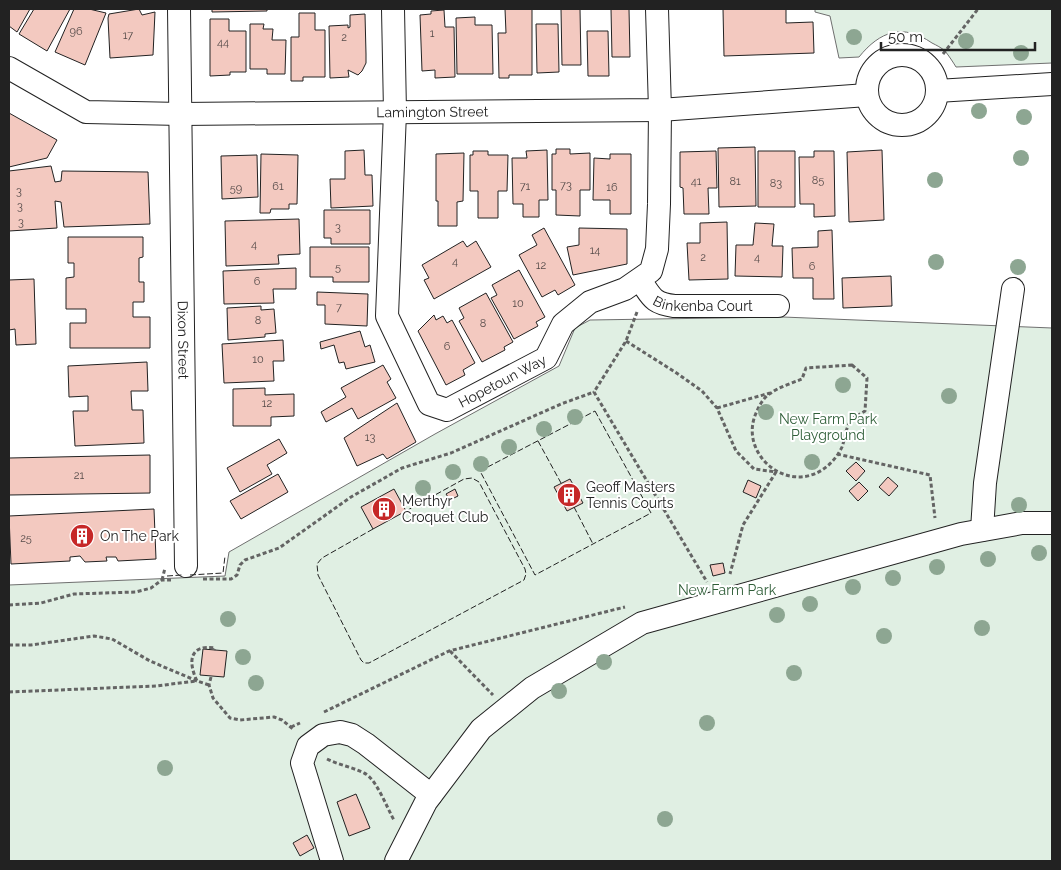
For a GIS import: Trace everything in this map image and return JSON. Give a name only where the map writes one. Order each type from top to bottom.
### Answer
[{"type":"street","name":"Dixon Street","points":[[179,9],[186,575]]},
{"type":"street","name":"Hopetoun Way","points":[[393,9],[395,112],[386,316],[429,404],[447,410],[546,358],[563,324],[590,302],[643,284],[652,271],[657,249],[660,110],[656,9]]},
{"type":"street","points":[[900,54],[912,55],[922,60],[931,69],[936,79],[935,103],[920,120],[910,124],[898,125],[887,122],[874,111],[867,96],[867,84],[871,72],[878,63],[888,57],[900,54]]},
{"type":"street","name":"Lamington Street","points":[[9,68],[86,112],[181,114],[660,110],[867,96]]},
{"type":"street","points":[[937,91],[1052,84]]},
{"type":"street","name":"Binkenba Court","points":[[643,284],[655,301],[663,305],[778,306]]},
{"type":"street","points":[[982,530],[985,483],[1013,289]]},
{"type":"street","points":[[396,861],[431,795],[481,729],[532,688],[642,623],[960,534],[1022,523],[1052,523]]},
{"type":"street","points":[[332,861],[302,763],[308,746],[323,735],[340,732],[352,735],[431,795]]},
{"type":"path","points":[[943,54],[978,9]]},
{"type":"path","points":[[9,605],[40,603],[74,594],[136,592],[151,588],[162,580],[186,575],[231,579],[237,574],[240,565],[246,560],[280,548],[351,498],[402,468],[452,453],[561,404],[594,392],[626,341],[643,284]]},
{"type":"path","points":[[626,341],[702,391],[717,408],[736,451],[754,469],[776,472],[791,477],[807,476],[822,470],[834,460],[842,447],[850,420],[865,411],[867,378],[852,365],[806,368],[802,379],[771,392],[717,408]]},
{"type":"path","points":[[594,392],[707,582]]},
{"type":"path","points":[[771,392],[760,403],[754,417],[752,433],[755,449],[763,462],[776,472]]},
{"type":"path","points":[[837,454],[930,475],[935,518]]},
{"type":"path","points":[[730,574],[743,525],[776,472]]},
{"type":"path","points":[[318,714],[449,651],[632,605]]},
{"type":"path","points":[[9,645],[31,645],[94,636],[112,639],[150,662],[210,685]]},
{"type":"path","points":[[197,680],[192,670],[194,653],[197,648],[204,646],[214,648],[214,650]]},
{"type":"path","points":[[449,651],[496,697]]},
{"type":"path","points":[[211,677],[210,685],[213,698],[230,718],[240,720],[274,717],[282,720],[311,743],[319,755],[336,764],[366,773],[375,783],[385,806],[406,840]]},
{"type":"path","points":[[9,692],[156,686],[197,680]]},
{"type":"path","points":[[292,727],[300,723]]},
{"type":"green space","points":[[815,9],[1052,9],[1052,63],[956,67],[941,48],[921,37],[902,32],[892,33],[875,41],[859,57],[839,58],[830,16],[815,12]]},
{"type":"green space","name":"New Farm Park","points":[[783,317],[1052,328],[1052,861],[9,861],[9,585],[225,576],[229,552],[435,434],[559,366],[575,328],[590,320]]},
{"type":"building","points":[[9,9],[30,9],[17,32],[9,26]]},
{"type":"building","points":[[34,9],[70,9],[47,51],[19,34]]},
{"type":"building","points":[[74,9],[89,9],[106,13],[85,65],[55,52]]},
{"type":"building","points":[[139,9],[142,15],[155,12],[153,55],[110,58],[109,14]]},
{"type":"building","points":[[212,9],[267,9],[267,11],[212,12]]},
{"type":"building","points":[[505,9],[532,9],[532,75],[509,75],[509,78],[499,78],[498,33],[506,33]]},
{"type":"building","points":[[561,9],[580,9],[581,65],[562,65]]},
{"type":"building","points":[[611,9],[629,9],[630,57],[612,57]]},
{"type":"building","points":[[723,9],[786,9],[786,23],[813,22],[814,53],[724,56]]},
{"type":"building","points":[[444,10],[445,27],[454,27],[455,77],[435,78],[435,70],[422,71],[420,15],[431,14],[431,11]]},
{"type":"building","points":[[299,13],[315,13],[315,30],[325,30],[325,77],[303,77],[303,81],[291,81],[291,37],[299,37]]},
{"type":"building","points":[[365,14],[366,63],[362,71],[358,75],[348,70],[349,77],[330,78],[329,26],[348,25],[348,28],[350,27],[350,15]]},
{"type":"building","points":[[475,17],[475,25],[492,25],[493,74],[457,74],[456,18]]},
{"type":"building","points":[[210,19],[229,19],[229,31],[246,31],[246,72],[230,72],[230,75],[210,76]]},
{"type":"building","points":[[250,24],[264,24],[263,29],[273,29],[272,40],[286,40],[285,74],[267,74],[267,69],[250,69]]},
{"type":"building","points":[[536,24],[558,24],[559,72],[537,73]]},
{"type":"building","points":[[587,31],[608,31],[609,76],[588,76]]},
{"type":"building","points":[[9,113],[57,140],[47,158],[9,167]]},
{"type":"building","points":[[755,147],[756,206],[719,207],[718,148]]},
{"type":"building","points":[[556,149],[570,149],[570,154],[590,153],[590,190],[580,190],[580,216],[556,215],[556,190],[552,190],[552,154],[556,154]]},
{"type":"building","points":[[364,150],[365,175],[372,175],[373,206],[331,208],[330,179],[345,179],[345,151]]},
{"type":"building","points":[[547,150],[548,200],[539,200],[539,217],[523,217],[523,204],[513,204],[512,158],[527,158],[526,151]]},
{"type":"building","points":[[882,150],[884,220],[849,222],[847,152]]},
{"type":"building","points":[[473,151],[488,151],[488,155],[508,155],[507,191],[498,191],[498,218],[478,218],[478,191],[470,191],[470,155],[473,155]]},
{"type":"building","points":[[716,151],[717,188],[708,188],[709,214],[684,214],[683,188],[680,187],[680,152]]},
{"type":"building","points":[[758,151],[795,151],[795,207],[758,207]]},
{"type":"building","points":[[814,151],[834,151],[835,216],[814,217],[814,204],[800,204],[799,157],[814,157]]},
{"type":"building","points":[[464,153],[463,201],[457,202],[457,226],[438,226],[436,154]]},
{"type":"building","points":[[261,154],[298,155],[297,204],[289,204],[289,209],[271,209],[270,213],[260,213]]},
{"type":"building","points":[[610,154],[631,154],[631,214],[610,214],[610,200],[593,200],[594,158],[610,159]]},
{"type":"building","points":[[257,155],[258,197],[222,199],[221,156]]},
{"type":"building","points":[[51,166],[55,182],[61,181],[62,171],[148,172],[150,224],[64,227],[61,202],[55,201],[57,228],[9,231],[9,171]]},
{"type":"building","points":[[324,210],[370,210],[370,244],[331,244],[331,238],[324,238]]},
{"type":"building","points":[[299,219],[300,254],[278,255],[279,264],[226,266],[225,221]]},
{"type":"building","points":[[727,222],[728,279],[689,280],[687,243],[700,243],[700,223]]},
{"type":"building","points":[[755,223],[774,224],[772,246],[783,246],[782,277],[735,276],[736,245],[753,245]]},
{"type":"building","points":[[544,228],[575,285],[558,295],[555,290],[542,297],[519,255],[537,245],[532,235]]},
{"type":"building","points":[[579,228],[627,229],[627,264],[573,275],[567,247],[579,245]]},
{"type":"building","points":[[832,230],[834,299],[813,299],[813,278],[793,278],[792,248],[818,247],[818,231]]},
{"type":"building","points":[[68,237],[143,237],[143,257],[139,258],[139,282],[144,282],[144,302],[133,302],[133,317],[150,317],[150,348],[70,348],[70,323],[86,323],[86,309],[66,309],[66,278],[74,277],[74,263],[68,263]]},
{"type":"building","points":[[463,241],[467,247],[476,241],[491,267],[434,299],[424,280],[429,278],[422,265]]},
{"type":"building","points":[[310,247],[369,247],[369,282],[333,282],[333,277],[310,277]]},
{"type":"building","points":[[296,268],[296,289],[273,289],[274,303],[224,304],[223,271]]},
{"type":"building","points":[[519,270],[545,317],[536,322],[538,326],[514,339],[491,298],[497,295],[492,285]]},
{"type":"building","points":[[891,276],[892,306],[843,308],[842,278]]},
{"type":"building","points":[[34,279],[36,344],[16,345],[15,329],[9,330],[9,280]]},
{"type":"building","points":[[317,292],[368,294],[367,326],[325,324],[325,305],[317,305]]},
{"type":"building","points":[[486,293],[513,342],[504,347],[505,350],[482,362],[459,321],[464,318],[459,308]]},
{"type":"building","points":[[261,306],[261,310],[274,309],[276,333],[265,334],[265,337],[228,340],[227,308]]},
{"type":"building","points":[[434,315],[436,320],[443,316],[447,323],[452,320],[475,363],[463,370],[465,375],[446,385],[418,331]]},
{"type":"building","points":[[360,331],[365,347],[370,345],[375,362],[346,369],[344,362],[339,363],[334,345],[321,349],[320,342]]},
{"type":"building","points":[[283,340],[284,361],[273,361],[274,381],[224,383],[222,344]]},
{"type":"building","points":[[147,362],[148,391],[131,391],[132,410],[143,410],[144,443],[75,446],[73,411],[88,411],[88,396],[69,397],[68,366]]},
{"type":"building","points":[[383,365],[391,379],[387,382],[396,398],[358,419],[352,408],[326,422],[321,412],[346,397],[341,388]]},
{"type":"building","points":[[265,388],[265,395],[294,394],[294,416],[271,417],[271,426],[233,426],[233,389]]},
{"type":"building","points":[[397,403],[416,442],[387,459],[383,454],[357,466],[344,438]]},
{"type":"building","points":[[279,439],[287,453],[267,465],[272,474],[240,492],[227,468]]},
{"type":"building","points":[[150,455],[150,493],[9,495],[9,458]]},
{"type":"building","points":[[856,462],[865,471],[856,481],[846,471]]},
{"type":"building","points":[[278,474],[288,492],[241,519],[230,501]]},
{"type":"building","points":[[888,477],[898,486],[889,496],[879,487]]},
{"type":"building","name":"Geoff Masters Tennis Courts","points":[[570,479],[583,503],[567,511],[554,487]]},
{"type":"building","points":[[748,480],[761,486],[756,498],[743,492]]},
{"type":"building","points":[[859,482],[868,491],[858,501],[849,491]]},
{"type":"building","name":"Merthyr Croquet Club","points":[[394,489],[406,511],[373,529],[361,507]]},
{"type":"building","points":[[455,489],[458,496],[450,500],[446,494]]},
{"type":"building","name":"On The Park","points":[[154,509],[156,559],[118,561],[116,557],[106,557],[107,561],[85,562],[80,556],[70,557],[70,561],[11,564],[9,516]]},
{"type":"building","points":[[723,563],[725,573],[713,576],[710,565]]},
{"type":"building","points":[[203,649],[227,651],[224,677],[200,675]]},
{"type":"building","points":[[356,794],[370,828],[349,836],[337,802]]},
{"type":"building","points":[[307,835],[314,848],[300,856],[293,843]]},
{"type":"fence","points":[[595,411],[651,513],[535,575],[480,471],[595,411]]},
{"type":"fence","points":[[538,441],[561,483]]},
{"type":"fence","points":[[373,529],[322,558],[317,564],[318,575],[364,663],[369,663],[524,580],[525,569],[479,482],[472,478],[464,479],[406,511]]},
{"type":"fence","points":[[574,507],[593,544]]},
{"type":"fence","points":[[190,575],[223,573],[225,556]]},
{"type":"fence","points":[[167,576],[182,575]]},
{"type":"place","name":"Geoff Masters Tennis Courts","points":[[569,495]]},
{"type":"place","name":"Merthyr Croquet Club","points":[[384,509]]},
{"type":"place","name":"On The Park","points":[[82,536]]},
{"type":"park label","name":"New Farm Park Playground","points":[[828,428]]}]
